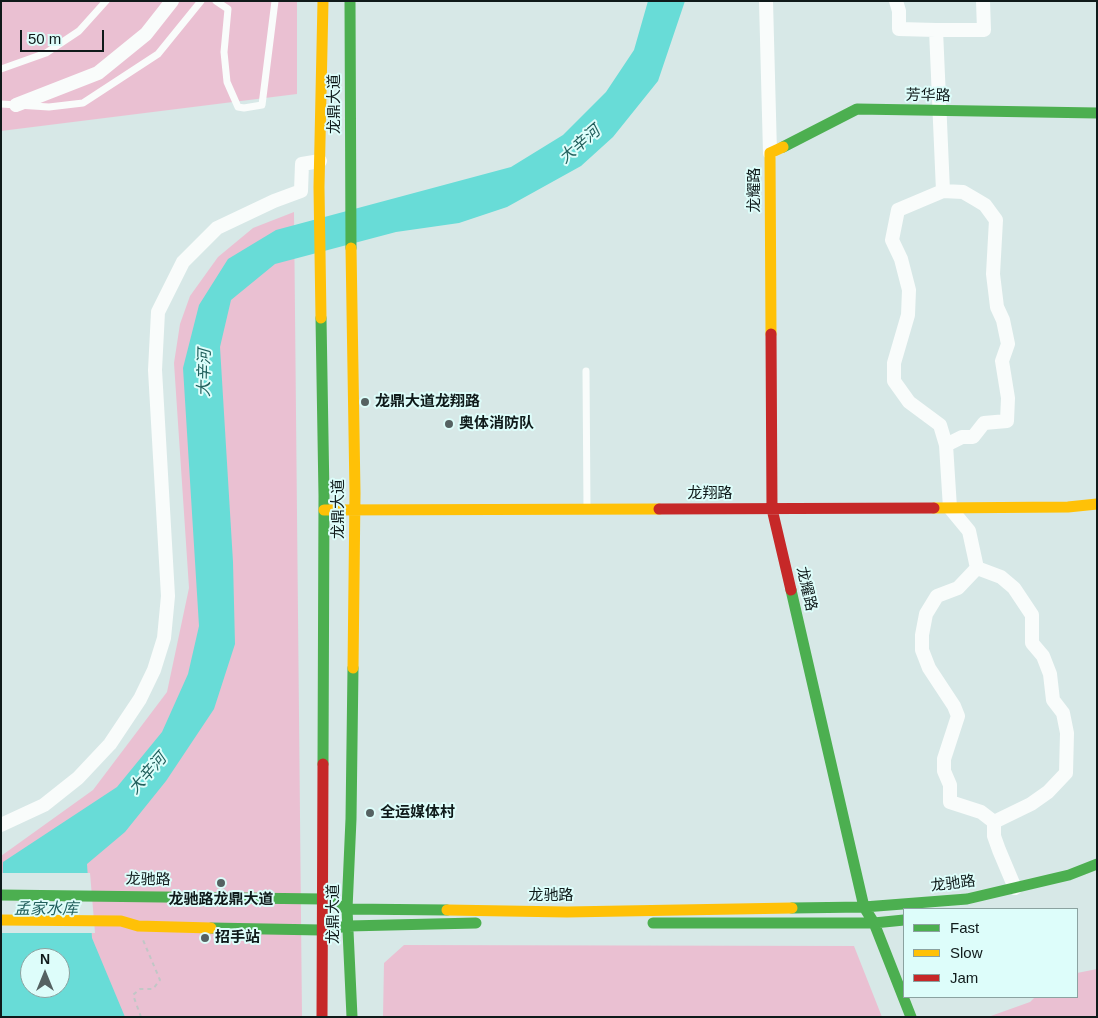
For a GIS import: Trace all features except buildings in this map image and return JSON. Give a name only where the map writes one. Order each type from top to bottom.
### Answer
[{"type":"main road","name":"龙鼎大道","points":[[322,1017],[324,510],[319,187],[323,1]]},
{"type":"main road","name":"龙鼎大道","points":[[350,1],[349,120],[352,192],[354,509],[351,819],[347,909],[352,1017]]},
{"type":"main road","name":"芳华路","points":[[770,153],[857,109],[1097,113]]},
{"type":"main road","name":"龙耀路","points":[[770,153],[772,509],[864,907],[874,923],[903,997]]},
{"type":"main road","name":"龙翔路","points":[[324,510],[950,508],[1068,507],[1097,504]]},
{"type":"main road","name":"龙驰路","points":[[1,894],[122,894],[323,899],[347,909],[567,912],[864,907],[967,899],[1069,875],[1097,864]]},
{"type":"main road","points":[[1044,893],[1088,880]]},
{"type":"main road","name":"龙驰路","points":[[1,920],[122,920],[138,926],[322,930],[348,926],[490,923],[874,923],[903,920]]},
{"type":"main road","name":"龙耀路","points":[[904,998],[911,1017]]},
{"type":"street","points":[[16,105],[98,73],[146,34],[172,1]]},
{"type":"street","points":[[766,1],[770,153]]},
{"type":"street","points":[[896,1],[899,10],[899,29],[984,30],[983,1]]},
{"type":"street","points":[[936,30],[938,111],[943,191]]},
{"type":"street","points":[[1,825],[44,805],[78,778],[123,727],[140,699],[157,662],[164,638],[168,596],[155,370],[158,312],[183,262],[217,228],[274,201],[301,191],[302,164],[320,161]]},
{"type":"street","points":[[946,445],[962,437],[973,437],[984,424],[1007,421],[1008,398],[1002,361],[1008,344],[1003,320],[997,308],[993,274],[996,220],[985,205],[975,198],[963,192],[943,191],[898,210],[892,240],[901,259],[909,290],[908,314],[894,363],[894,381],[909,402],[940,425],[946,445],[950,508],[969,531],[977,568]]},
{"type":"street","points":[[977,568],[958,588],[937,596],[926,614],[922,650],[929,668],[954,706],[958,716],[944,759],[944,771],[950,785],[950,802],[981,812],[994,822],[996,843],[1015,888]]},
{"type":"street","points":[[977,568],[1001,577],[1014,588],[1032,615],[1032,643],[1043,656],[1050,674],[1051,696],[1063,713],[1067,733],[1066,773],[1048,792],[1031,804],[994,822]]},
{"type":"lane","points":[[1,69],[46,53],[78,32],[106,1]]},
{"type":"lane","points":[[1,104],[49,107],[84,103],[158,54],[201,1]]},
{"type":"lane","points":[[216,1],[228,9],[224,52],[227,82],[238,107],[244,108],[262,105],[275,1]]},
{"type":"lane","points":[[586,371],[587,509]]},
{"type":"path","points":[[138,926],[160,980],[153,989],[140,989],[133,995],[141,1017]]},
{"type":"shaded area","points":[[1,1],[297,1],[297,94],[1,131]]},
{"type":"shaded area","points":[[294,212],[302,1017],[1,1017],[1,856],[93,790],[167,692],[189,588],[174,363],[180,324],[190,296],[218,257],[253,228]]},
{"type":"shaded area","points":[[404,945],[854,946],[882,1017],[383,1017],[384,963]]},
{"type":"shaded area","points":[[1097,969],[1097,1017],[988,1017],[1030,1002],[1034,998],[1078,998],[1078,973]]},
{"type":"water","name":"孟家水库","points":[[648,1],[685,1],[658,81],[613,137],[581,166],[507,207],[459,223],[396,232],[275,264],[231,300],[220,347],[233,562],[235,644],[214,709],[166,781],[125,832],[87,864],[92,938],[125,1017],[1,1017],[3,862],[117,787],[162,732],[188,674],[199,626],[183,368],[199,305],[228,259],[276,230],[511,167],[563,135],[606,92],[634,50]]},
{"type":"pier","points":[[1,873],[90,873],[95,933],[1,933]]},
{"type":"traffic: fast","points":[[350,1],[351,248]]},
{"type":"traffic: fast","points":[[783,147],[857,109],[1097,113]]},
{"type":"traffic: fast","points":[[321,318],[324,496],[323,764]]},
{"type":"traffic: fast","points":[[791,590],[864,907],[874,923],[903,997]]},
{"type":"traffic: fast","points":[[352,1017],[347,909],[351,819],[353,668]]},
{"type":"traffic: fast","points":[[792,908],[864,907],[967,899],[1069,875],[1097,864]]},
{"type":"traffic: fast","points":[[1,895],[323,899],[347,909],[447,910]]},
{"type":"traffic: fast","points":[[653,923],[874,923],[903,920]]},
{"type":"traffic: fast","points":[[211,928],[321,930],[348,926],[476,923]]},
{"type":"traffic: fast","points":[[904,998],[911,1017]]},
{"type":"traffic: slow","points":[[321,318],[319,187],[323,1]]},
{"type":"traffic: slow","points":[[771,334],[770,153],[783,147]]},
{"type":"traffic: slow","points":[[351,248],[355,493],[353,668]]},
{"type":"traffic: slow","points":[[934,508],[1068,507],[1097,504]]},
{"type":"traffic: slow","points":[[324,510],[659,509]]},
{"type":"traffic: slow","points":[[447,910],[567,912],[792,908]]},
{"type":"traffic: slow","points":[[1,920],[121,921],[138,926],[211,928]]},
{"type":"traffic: jam","points":[[771,334],[772,509],[791,590]]},
{"type":"traffic: jam","points":[[659,509],[934,508]]},
{"type":"traffic: jam","points":[[322,1017],[323,764]]},
{"type":"place","name":"龙鼎大道龙翔路","points":[[365,402]]},
{"type":"place","name":"奥体消防队","points":[[449,424]]},
{"type":"place","name":"全运媒体村","points":[[370,813]]},
{"type":"place","name":"龙驰路龙鼎大道","points":[[221,883]]},
{"type":"place","name":"招手站","points":[[205,938]]},
{"type":"water label","name":"大辛河","points":[[580,145]]},
{"type":"water label","name":"大辛河","points":[[205,373]]},
{"type":"water label","name":"大辛河","points":[[148,774]]}]
